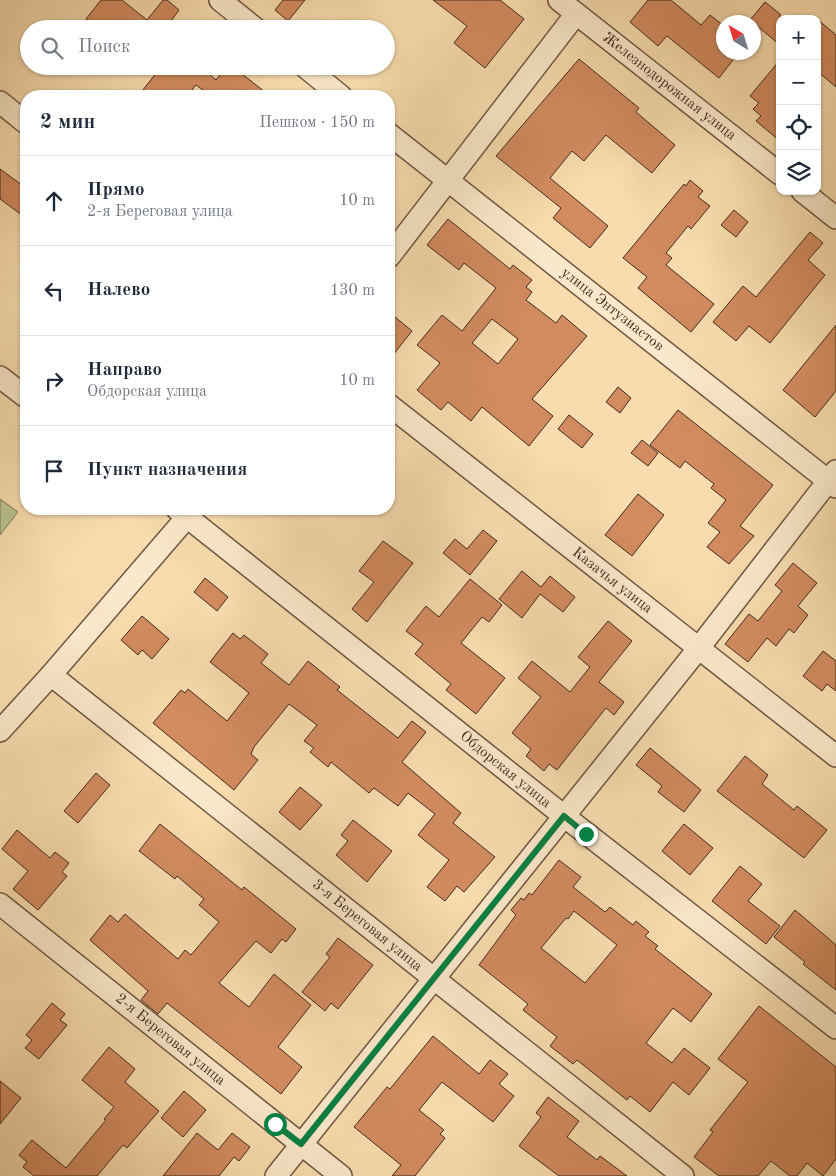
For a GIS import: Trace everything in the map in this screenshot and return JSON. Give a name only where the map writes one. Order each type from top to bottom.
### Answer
[{"type":"street","points":[[220,0],[245,20]]},
{"type":"street","name":"Железнодорожная улица","points":[[559,0],[776,171]]},
{"type":"street","points":[[395,249],[446,180],[576,14]]},
{"type":"street","points":[[315,75],[334,90]]},
{"type":"street","points":[[0,102],[20,118]]},
{"type":"street","name":"улица Энтузиастов","points":[[395,139],[833,479]]},
{"type":"street","points":[[807,195],[836,218]]},
{"type":"street","points":[[0,377],[20,392]]},
{"type":"street","name":"Казачья улица","points":[[395,410],[836,756]]},
{"type":"street","points":[[276,1176],[833,479]]},
{"type":"street","points":[[0,731],[52,675],[184,515]]},
{"type":"street","name":"Обдорская улица","points":[[190,515],[564,816],[836,1028]]},
{"type":"street","name":"3-я Береговая улица","points":[[52,675],[432,979],[683,1176]]},
{"type":"street","name":"2-я Береговая улица","points":[[0,904],[341,1176]]},
{"type":"green space","points":[[0,499],[18,512],[0,535]]},
{"type":"building","points":[[101,0],[122,0],[147,20],[87,20],[86,19]]},
{"type":"building","points":[[163,0],[167,0],[179,10],[172,20],[147,20]]},
{"type":"building","points":[[283,0],[305,0],[289,20],[275,10]]},
{"type":"building","points":[[433,0],[500,0],[524,19],[485,68],[454,43],[467,26]]},
{"type":"building","points":[[648,0],[671,0],[701,25],[710,15],[716,20],[716,60],[733,60],[719,78],[667,36],[658,46],[630,22]]},
{"type":"building","points":[[765,2],[780,14],[776,15],[776,42],[761,29],[761,15],[754,15]]},
{"type":"building","points":[[821,22],[836,35],[836,87],[821,74]]},
{"type":"building","points":[[579,59],[639,108],[636,112],[675,145],[652,173],[606,135],[584,161],[572,151],[550,178],[608,226],[590,248],[553,218],[561,208],[496,156]]},
{"type":"building","points":[[776,65],[776,138],[756,121],[761,116],[753,109],[759,103],[750,96]]},
{"type":"building","points":[[155,75],[210,75],[216,80],[220,75],[243,75],[262,90],[203,90],[196,85],[192,90],[143,90]]},
{"type":"building","points":[[0,169],[20,184],[20,214],[0,199]]},
{"type":"building","points":[[690,180],[703,191],[698,197],[710,206],[691,229],[688,226],[666,253],[672,258],[666,265],[714,304],[691,332],[638,288],[647,277],[623,258],[684,184],[686,186]]},
{"type":"building","points":[[734,210],[748,222],[736,237],[721,225]]},
{"type":"building","points":[[448,219],[510,269],[513,265],[532,280],[526,287],[532,292],[526,300],[556,323],[562,315],[587,336],[532,399],[553,416],[529,446],[482,407],[471,421],[448,402],[441,410],[417,390],[440,363],[417,345],[442,315],[462,331],[496,288],[464,263],[459,270],[427,245]],"holes":[[[492,319],[518,339],[498,364],[472,343]]]},
{"type":"building","points":[[810,232],[823,243],[808,260],[825,275],[770,343],[749,326],[736,341],[713,322],[743,286],[756,297]]},
{"type":"building","points":[[395,317],[412,331],[395,352]]},
{"type":"building","points":[[836,325],[836,391],[815,417],[783,390]]},
{"type":"building","points":[[618,387],[631,398],[620,413],[606,402]]},
{"type":"building","points":[[678,410],[773,485],[740,526],[754,536],[729,564],[707,547],[720,532],[708,523],[726,500],[711,488],[714,484],[685,461],[680,468],[650,445]]},
{"type":"building","points":[[569,415],[593,434],[582,448],[558,429]]},
{"type":"building","points":[[642,440],[658,453],[648,466],[631,453]]},
{"type":"building","points":[[638,494],[664,515],[632,556],[605,535]]},
{"type":"building","points":[[483,530],[497,541],[470,575],[443,553],[455,539],[467,549]]},
{"type":"building","points":[[383,541],[413,563],[367,622],[352,609],[374,582],[359,571]]},
{"type":"building","points":[[793,563],[817,583],[798,606],[808,615],[794,633],[789,629],[776,646],[767,638],[748,662],[725,644],[749,614],[758,621],[782,591],[775,585]]},
{"type":"building","points":[[522,571],[541,587],[550,576],[575,597],[563,612],[540,594],[522,618],[499,599]]},
{"type":"building","points":[[205,578],[228,597],[217,611],[194,592]]},
{"type":"building","points":[[470,579],[502,605],[489,622],[482,617],[461,643],[505,678],[476,714],[446,690],[451,684],[415,654],[423,644],[406,631],[426,606],[439,617]]},
{"type":"building","points":[[142,616],[169,639],[152,659],[142,650],[138,655],[121,640]]},
{"type":"building","points":[[608,621],[632,641],[599,682],[624,702],[614,715],[606,708],[557,770],[549,764],[544,771],[526,756],[531,749],[512,733],[541,697],[518,678],[532,661],[570,692],[590,667],[578,657]]},
{"type":"building","points":[[233,633],[240,639],[244,635],[268,654],[261,663],[289,685],[308,661],[340,687],[337,690],[398,738],[412,721],[426,732],[402,762],[461,813],[453,823],[495,857],[464,892],[457,886],[445,901],[427,887],[449,860],[418,835],[435,814],[408,793],[398,806],[374,788],[369,793],[331,762],[328,767],[310,752],[314,748],[304,741],[317,725],[289,704],[254,747],[251,754],[258,760],[234,790],[153,723],[181,690],[185,693],[188,689],[227,721],[249,693],[210,662]]},
{"type":"building","points":[[823,651],[836,661],[836,691],[827,684],[822,691],[803,676]]},
{"type":"building","points":[[650,748],[701,790],[684,812],[658,792],[662,786],[636,765]]},
{"type":"building","points":[[745,756],[768,775],[762,784],[794,810],[797,806],[827,830],[804,858],[717,791]]},
{"type":"building","points":[[96,773],[110,785],[78,823],[64,811]]},
{"type":"building","points":[[300,787],[322,805],[300,830],[279,812]]},
{"type":"building","points":[[353,820],[392,851],[367,882],[336,855],[348,841],[341,835]]},
{"type":"building","points":[[160,824],[242,890],[244,887],[296,929],[286,942],[282,939],[271,953],[256,941],[219,983],[249,1007],[274,974],[311,1005],[278,1047],[302,1067],[281,1094],[167,1003],[158,1014],[141,1000],[148,991],[90,940],[110,915],[118,922],[125,914],[178,959],[185,950],[191,955],[219,922],[199,905],[204,899],[177,876],[175,879],[139,851]]},
{"type":"building","points":[[684,824],[713,848],[690,875],[662,851]]},
{"type":"building","points":[[17,830],[50,858],[55,852],[69,863],[62,872],[67,876],[38,910],[13,889],[28,871],[2,849]]},
{"type":"building","points":[[559,860],[581,877],[573,887],[605,912],[610,907],[633,925],[636,921],[649,932],[645,936],[658,946],[655,949],[712,994],[691,1022],[673,1008],[646,1043],[672,1063],[684,1048],[710,1068],[689,1095],[673,1082],[650,1112],[630,1096],[627,1100],[577,1060],[573,1064],[550,1046],[557,1037],[523,1010],[528,1004],[479,965],[516,915],[511,910],[521,898],[524,900],[529,893],[532,895]],"holes":[[[574,911],[617,945],[585,983],[541,948]]]},
{"type":"building","points":[[740,866],[762,884],[748,901],[780,926],[766,944],[712,901]]},
{"type":"building","points":[[795,910],[836,945],[836,990],[803,964],[805,962],[774,937]]},
{"type":"building","points":[[338,938],[373,965],[338,1009],[331,1003],[325,1011],[302,992],[330,957],[326,954]]},
{"type":"building","points":[[52,1003],[65,1014],[60,1020],[67,1025],[39,1059],[25,1048],[32,1040],[26,1035]]},
{"type":"building","points":[[759,1006],[836,1067],[836,1159],[823,1176],[807,1163],[797,1176],[790,1176],[771,1161],[758,1176],[719,1176],[694,1157],[713,1132],[710,1130],[748,1082],[718,1059]]},
{"type":"building","points":[[433,1036],[479,1074],[490,1060],[508,1074],[499,1084],[514,1096],[493,1122],[442,1082],[419,1110],[444,1130],[440,1134],[445,1138],[415,1176],[392,1176],[401,1165],[354,1127],[387,1087],[390,1089]]},
{"type":"building","points":[[109,1047],[135,1069],[125,1082],[159,1111],[127,1148],[123,1145],[97,1176],[34,1176],[23,1167],[27,1162],[19,1155],[32,1140],[66,1168],[106,1120],[104,1119],[114,1107],[82,1080]]},
{"type":"building","points":[[0,1081],[21,1098],[0,1124]]},
{"type":"building","points":[[184,1091],[206,1110],[183,1137],[161,1118]]},
{"type":"building","points":[[548,1097],[579,1121],[567,1137],[597,1160],[600,1156],[627,1176],[559,1176],[519,1146],[541,1117],[536,1113]]},
{"type":"building","points":[[197,1133],[218,1150],[232,1133],[250,1147],[239,1161],[234,1157],[219,1176],[163,1176]]},
{"type":"route","points":[[275,1124],[301,1144],[564,816],[586,834]]}]
